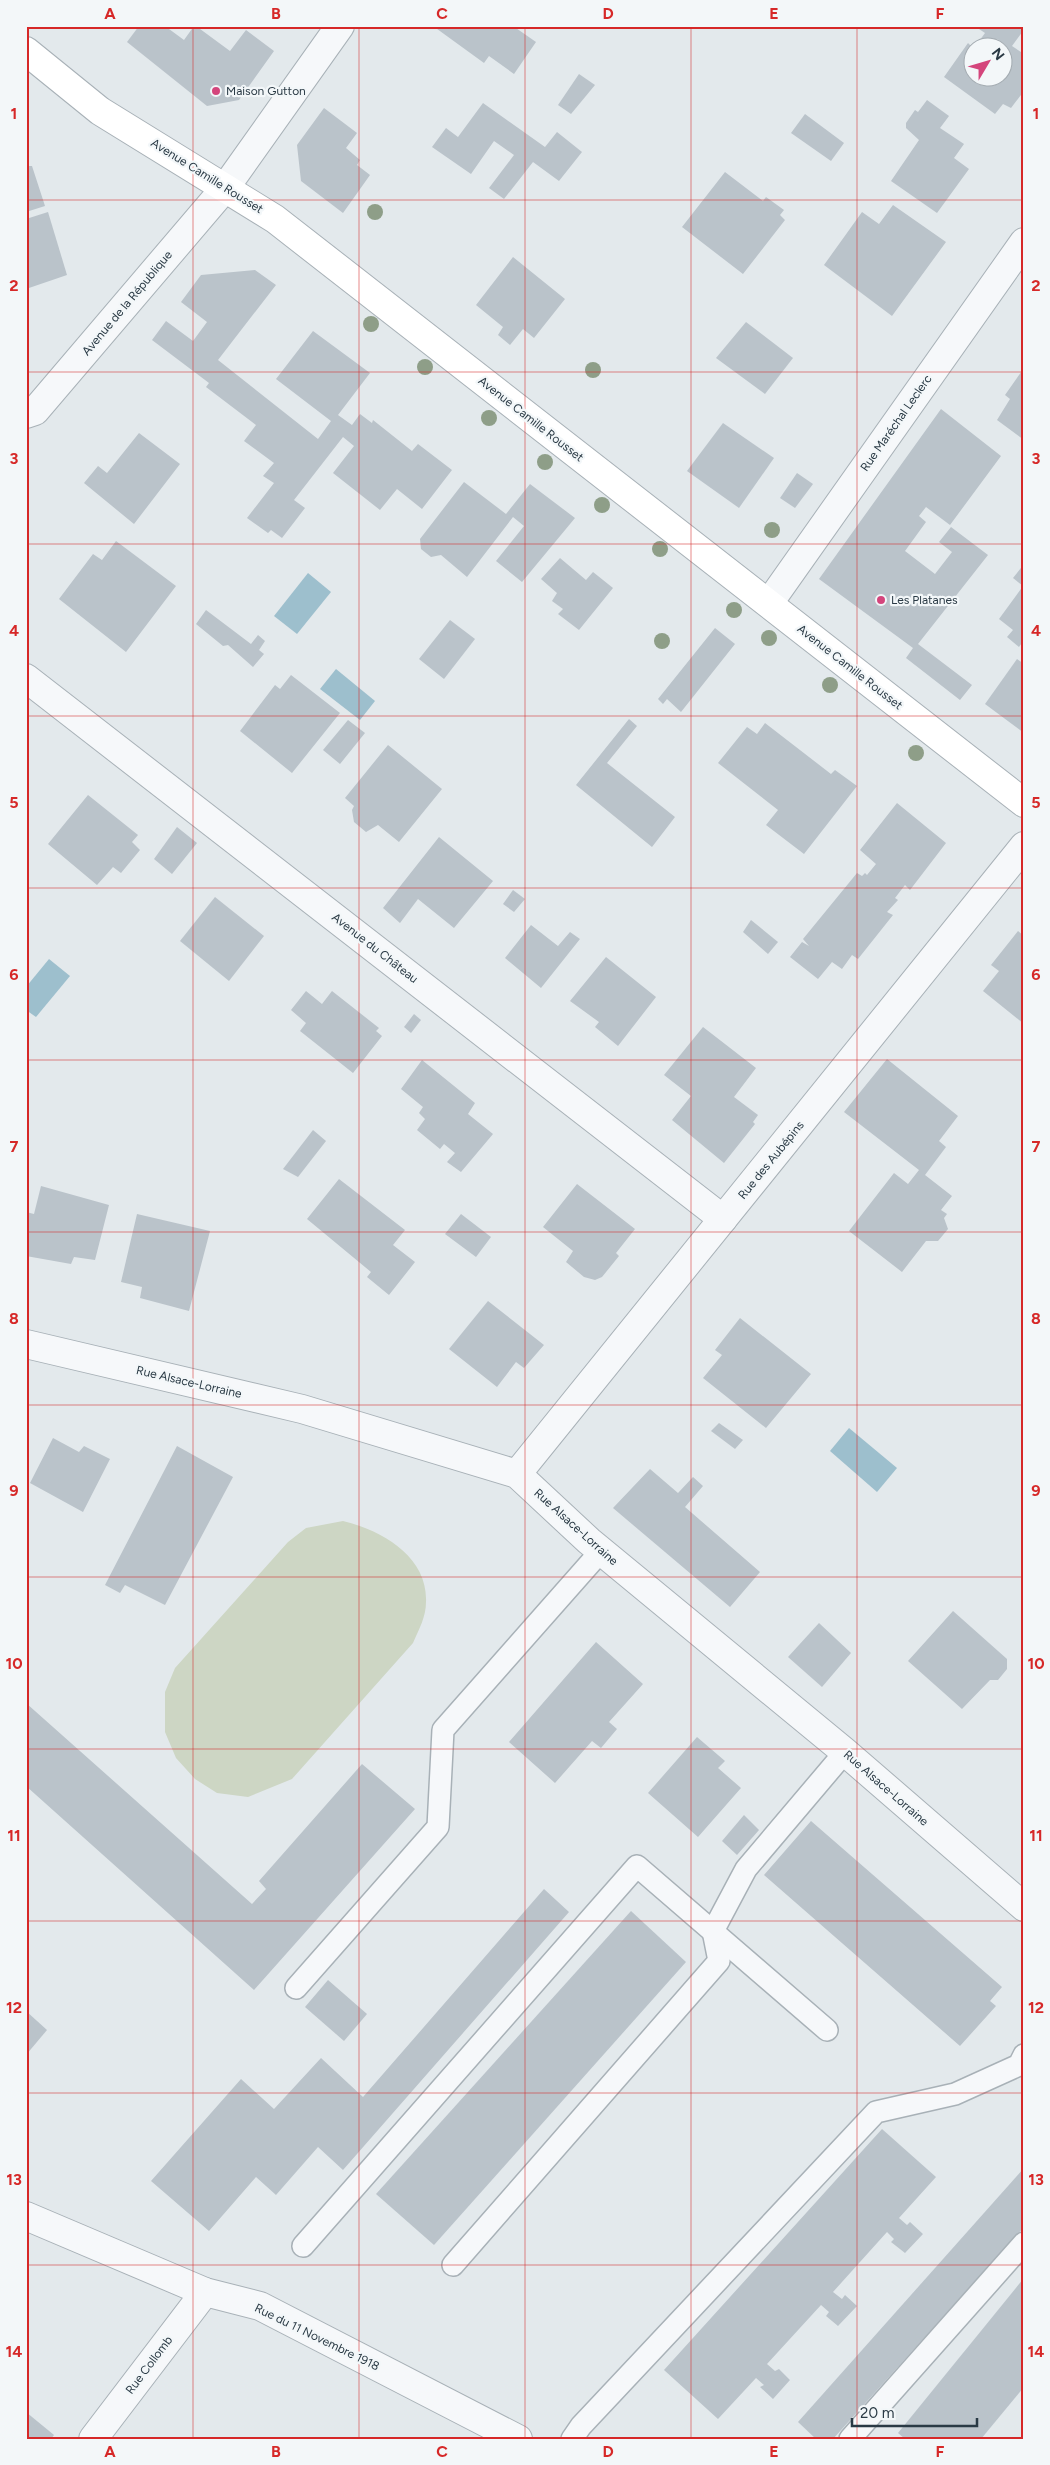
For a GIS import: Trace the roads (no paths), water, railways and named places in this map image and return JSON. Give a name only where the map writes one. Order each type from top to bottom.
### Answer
[{"type":"street","name":"Avenue de la République","points":[[29,420],[225,188],[340,26]]},
{"type":"street","name":"Avenue Camille Rousset","points":[[26,51],[100,111],[275,219],[1024,803]]},
{"type":"street","name":"Rue Maréchal Leclerc","points":[[769,604],[1024,242]]},
{"type":"street","name":"Avenue du Château","points":[[26,678],[723,1219]]},
{"type":"street","name":"Rue des Aubépins","points":[[517,1474],[1024,846]]},
{"type":"street","name":"Rue Alsace-Lorraine","points":[[26,1344],[302,1408],[517,1474],[601,1551],[845,1752],[1024,1907]]},
{"type":"street","name":"Rue du 11 Novembre 1918","points":[[26,2216],[205,2292],[260,2306],[518,2439]]},
{"type":"street","name":"Rue Collomb","points":[[94,2439],[205,2292]]},
{"type":"lane","points":[[296,1988],[438,1827],[443,1730],[601,1551]]},
{"type":"lane","points":[[452,2266],[718,1961],[713,1931],[746,1869],[845,1752]]},
{"type":"lane","points":[[303,2246],[637,1866],[827,2030]]},
{"type":"lane","points":[[572,2439],[580,2426],[876,2112],[955,2094],[1019,2065],[1024,2055]]},
{"type":"lane","points":[[850,2439],[1024,2242]]},
{"type":"water","points":[[308,573],[331,592],[297,634],[274,616]]},
{"type":"water","points":[[336,669],[375,701],[360,720],[320,689]]},
{"type":"water","points":[[49,959],[70,976],[36,1017],[26,1010],[26,987]]},
{"type":"water","points":[[849,1428],[897,1468],[877,1492],[830,1451]]},
{"type":"place","name":"Maison Gutton","points":[[216,91]]},
{"type":"place","name":"Les Platanes","points":[[881,600]]}]
